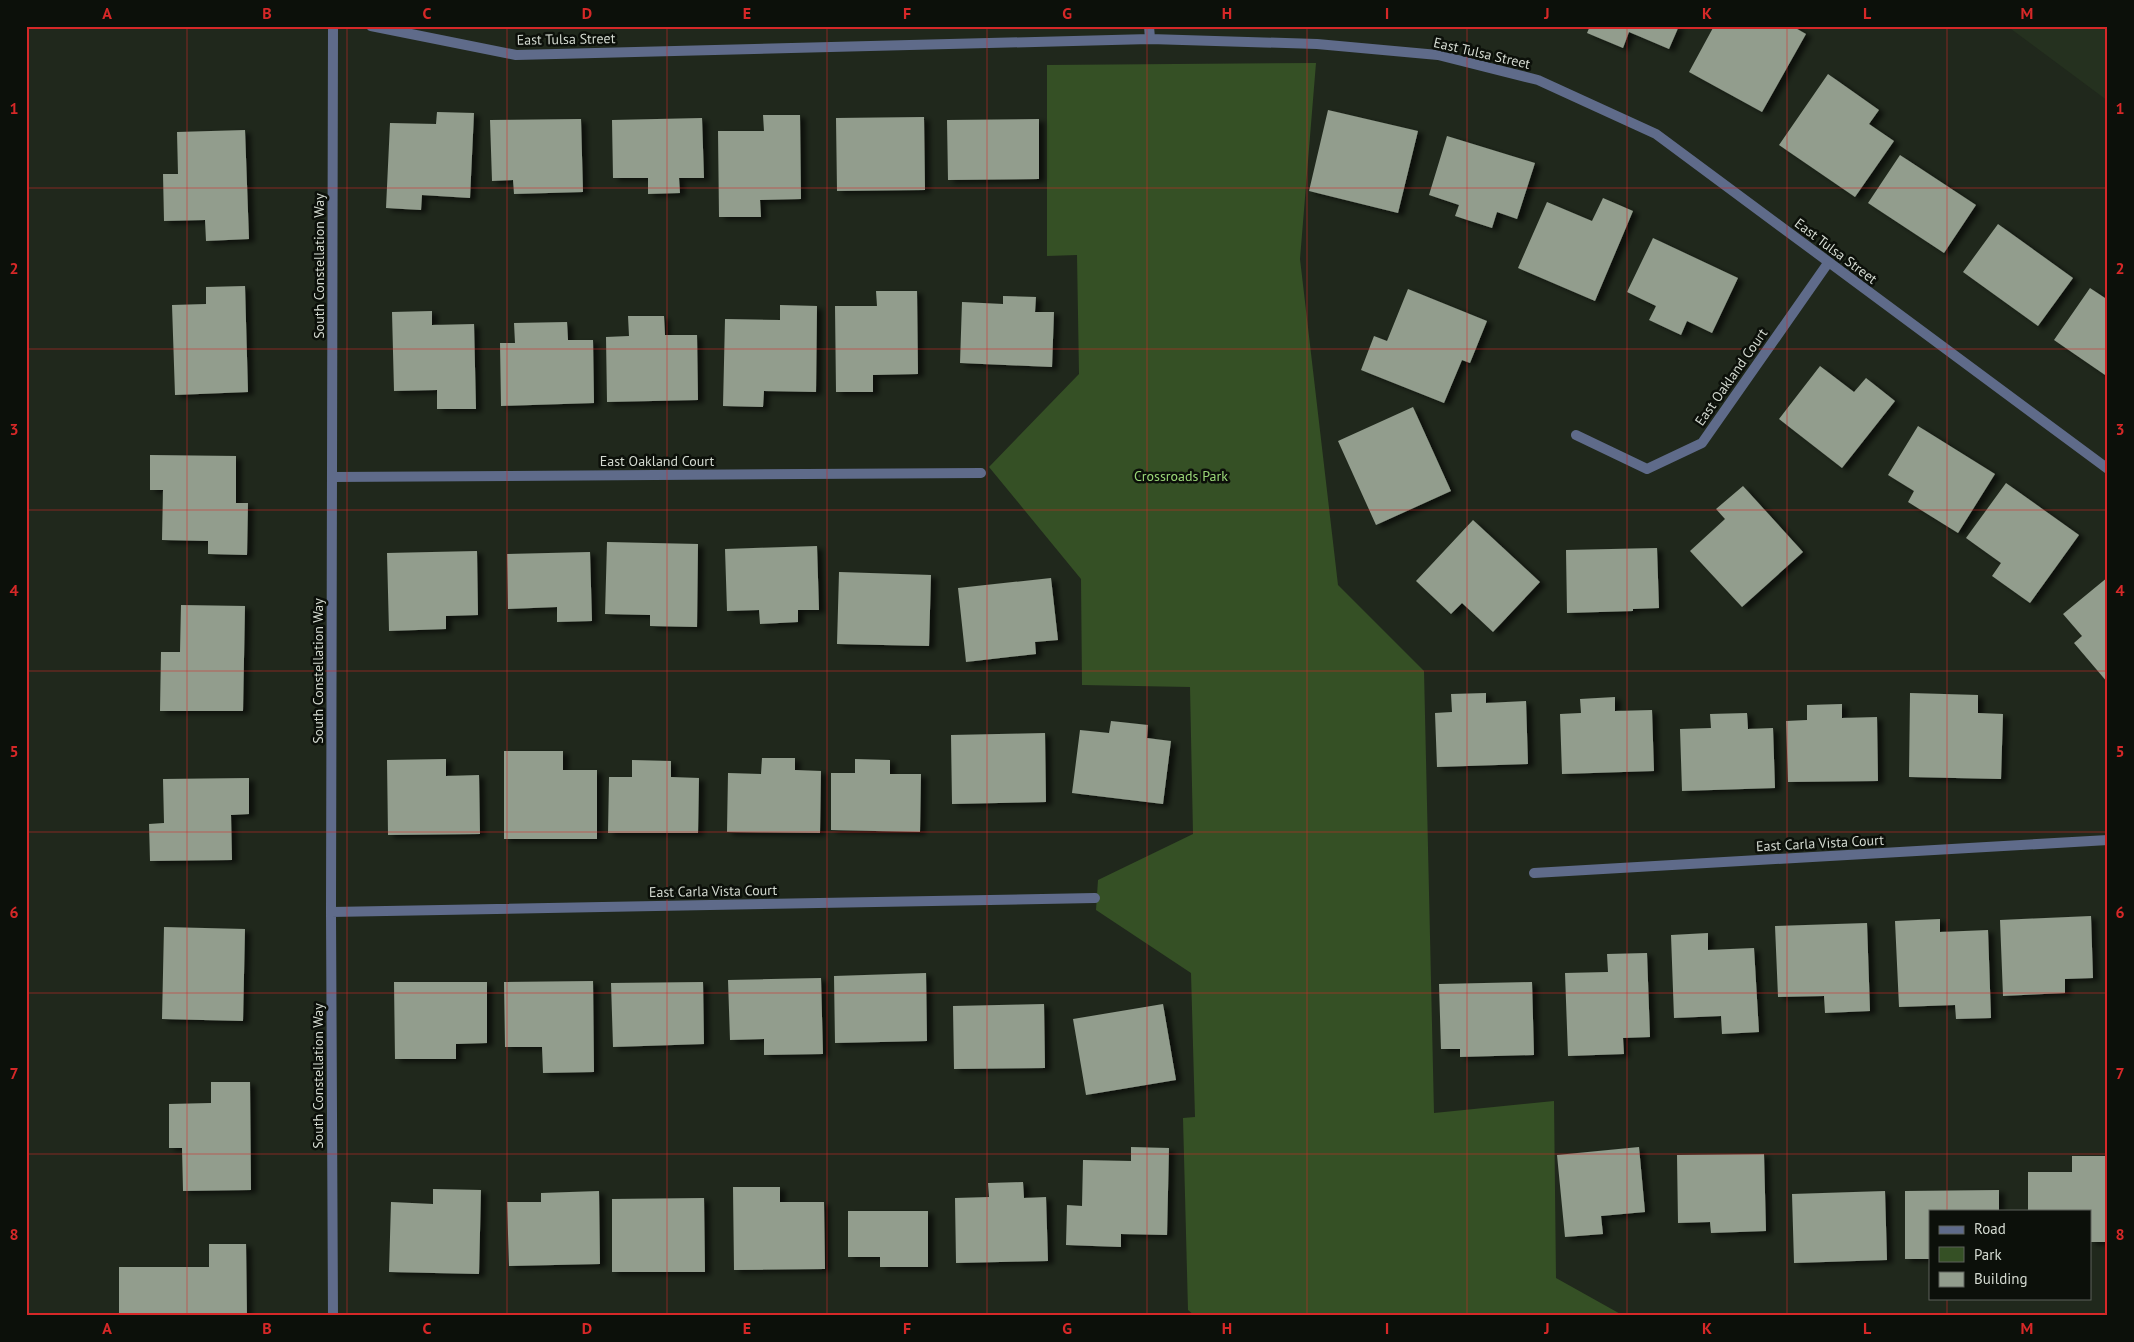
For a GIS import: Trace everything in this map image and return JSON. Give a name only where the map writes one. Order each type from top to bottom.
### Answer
[{"type":"street","name":"South Constellation Way","points":[[333,26],[331,912],[333,1316]]},
{"type":"street","name":"East Tulsa Street","points":[[371,26],[516,55],[1150,39],[1317,44],[1438,55],[1538,80],[1656,134],[2108,469]]},
{"type":"street","points":[[1150,26],[1150,39]]},
{"type":"street","name":"East Oakland Court","points":[[1576,435],[1648,469],[1702,443],[1828,263]]},
{"type":"street","name":"East Oakland Court","points":[[332,477],[982,473]]},
{"type":"street","name":"East Carla Vista Court","points":[[1534,874],[2108,840]]},
{"type":"street","name":"East Carla Vista Court","points":[[331,912],[1095,898]]},
{"type":"shaded area","points":[[2007,26],[2108,26],[2108,101]]},
{"type":"green space","name":"Crossroads Park","points":[[1316,63],[1300,259],[1338,585],[1424,671],[1434,1113],[1554,1101],[1556,1278],[1624,1316],[1195,1316],[1188,1310],[1183,1118],[1195,1117],[1191,973],[1096,910],[1098,880],[1193,834],[1190,687],[1082,685],[1081,579],[989,467],[1079,374],[1077,255],[1047,256],[1047,65]]},
{"type":"building","points":[[1590,26],[1679,26],[1669,49],[1629,32],[1623,48],[1587,33]]},
{"type":"building","points":[[1714,26],[1764,26],[1767,28],[1768,26],[1792,26],[1806,34],[1762,112],[1689,72]]},
{"type":"building","points":[[1828,74],[1879,110],[1869,124],[1894,141],[1855,197],[1779,145]]},
{"type":"building","points":[[1328,110],[1418,131],[1398,213],[1309,191]]},
{"type":"building","points":[[437,112],[474,113],[470,198],[422,195],[421,210],[386,208],[390,123],[436,124]]},
{"type":"building","points":[[763,115],[800,115],[801,199],[760,200],[761,217],[719,217],[718,131],[764,131]]},
{"type":"building","points":[[924,117],[925,190],[837,191],[836,118]]},
{"type":"building","points":[[702,118],[704,178],[679,178],[680,193],[648,194],[648,178],[613,178],[612,120]]},
{"type":"building","points":[[581,119],[583,192],[514,194],[513,180],[492,181],[490,120]]},
{"type":"building","points":[[1039,119],[1039,179],[948,180],[947,120]]},
{"type":"building","points":[[245,130],[249,239],[206,241],[205,220],[164,221],[163,174],[178,174],[177,132]]},
{"type":"building","points":[[1447,136],[1535,163],[1517,219],[1497,212],[1492,228],[1455,216],[1459,205],[1429,195]]},
{"type":"building","points":[[1900,155],[1976,205],[1944,253],[1868,203]]},
{"type":"building","points":[[1603,198],[1633,211],[1595,301],[1518,268],[1547,202],[1592,221]]},
{"type":"building","points":[[1998,224],[2073,278],[2038,326],[1963,272]]},
{"type":"building","points":[[1653,238],[1738,278],[1712,333],[1687,321],[1681,335],[1649,320],[1656,306],[1627,292]]},
{"type":"building","points":[[245,286],[248,392],[175,395],[172,305],[206,304],[206,287]]},
{"type":"building","points":[[2090,288],[2108,300],[2108,377],[2054,340]]},
{"type":"building","points":[[1408,289],[1487,321],[1470,363],[1462,360],[1444,403],[1361,370],[1374,336],[1387,341]]},
{"type":"building","points":[[876,291],[917,291],[918,374],[873,375],[873,392],[836,392],[835,306],[877,306]]},
{"type":"building","points":[[1003,296],[1036,297],[1035,312],[1054,312],[1052,367],[960,363],[962,302],[1003,304]]},
{"type":"building","points":[[780,305],[817,306],[816,392],[764,391],[763,407],[723,406],[725,319],[780,320]]},
{"type":"building","points":[[432,311],[432,325],[474,324],[476,409],[437,409],[437,390],[394,391],[392,312]]},
{"type":"building","points":[[628,316],[664,316],[665,335],[697,335],[698,400],[607,402],[606,337],[629,336]]},
{"type":"building","points":[[567,322],[568,340],[593,340],[594,403],[501,406],[500,343],[515,343],[514,323]]},
{"type":"building","points":[[1820,366],[1854,392],[1866,378],[1895,401],[1842,468],[1779,419]]},
{"type":"building","points":[[1413,407],[1451,491],[1376,525],[1338,441]]},
{"type":"building","points":[[1918,426],[1995,474],[1958,533],[1908,502],[1914,491],[1888,475]]},
{"type":"building","points":[[150,455],[236,456],[236,503],[248,503],[247,555],[208,554],[208,541],[162,540],[163,490],[150,490]]},
{"type":"building","points":[[2006,483],[2079,535],[2030,603],[1992,576],[2001,563],[1966,538]]},
{"type":"building","points":[[1743,486],[1803,552],[1742,607],[1690,551],[1725,519],[1716,509]]},
{"type":"building","points":[[1473,520],[1540,582],[1493,632],[1462,603],[1451,614],[1416,581]]},
{"type":"building","points":[[607,542],[698,544],[697,627],[650,626],[650,615],[605,614]]},
{"type":"building","points":[[817,546],[819,610],[798,610],[798,622],[760,624],[759,610],[727,611],[725,549]]},
{"type":"building","points":[[1657,548],[1659,608],[1633,609],[1633,611],[1567,613],[1566,550]]},
{"type":"building","points":[[477,551],[478,615],[446,616],[446,629],[389,631],[387,553]]},
{"type":"building","points":[[590,552],[592,621],[557,622],[557,607],[508,609],[507,554]]},
{"type":"building","points":[[839,572],[931,575],[929,646],[837,644]]},
{"type":"building","points":[[2108,577],[2108,683],[2074,643],[2082,636],[2063,614]]},
{"type":"building","points":[[1051,578],[1058,640],[1035,642],[1036,654],[966,662],[958,588]]},
{"type":"building","points":[[181,605],[245,606],[243,711],[160,711],[161,652],[180,652]]},
{"type":"building","points":[[1486,693],[1486,703],[1526,701],[1528,764],[1437,767],[1435,713],[1452,712],[1451,694]]},
{"type":"building","points":[[1910,693],[1978,695],[1978,713],[2003,714],[2001,779],[1909,777]]},
{"type":"building","points":[[1615,697],[1615,711],[1652,710],[1654,771],[1562,774],[1560,714],[1581,713],[1580,699]]},
{"type":"building","points":[[1842,704],[1842,718],[1877,717],[1878,781],[1788,782],[1786,721],[1807,720],[1807,705]]},
{"type":"building","points":[[1747,713],[1748,729],[1773,728],[1775,788],[1682,791],[1680,729],[1711,728],[1710,714]]},
{"type":"building","points":[[1111,721],[1148,725],[1147,738],[1171,741],[1163,804],[1072,793],[1080,730],[1109,733]]},
{"type":"building","points":[[1045,733],[1046,802],[952,804],[951,735]]},
{"type":"building","points":[[504,751],[563,751],[563,770],[597,770],[597,839],[504,839]]},
{"type":"building","points":[[762,758],[795,758],[795,770],[821,771],[820,833],[727,832],[728,773],[761,774]]},
{"type":"building","points":[[446,759],[446,776],[479,775],[480,834],[388,835],[387,760]]},
{"type":"building","points":[[855,759],[890,760],[890,774],[921,774],[920,832],[831,830],[831,773],[855,773]]},
{"type":"building","points":[[632,760],[671,761],[671,777],[699,778],[698,833],[608,833],[609,777],[632,777]]},
{"type":"building","points":[[249,778],[249,814],[231,815],[232,860],[150,861],[149,824],[164,823],[163,779]]},
{"type":"building","points":[[2091,916],[2093,978],[2065,979],[2065,993],[2003,996],[2000,920]]},
{"type":"building","points":[[1940,919],[1940,932],[1988,930],[1991,1018],[1956,1019],[1955,1005],[1899,1007],[1895,921]]},
{"type":"building","points":[[1867,923],[1870,1011],[1825,1013],[1824,996],[1778,997],[1775,926]]},
{"type":"building","points":[[164,927],[245,929],[243,1021],[162,1019]]},
{"type":"building","points":[[1708,933],[1708,950],[1754,948],[1759,1032],[1722,1034],[1721,1016],[1674,1018],[1671,935]]},
{"type":"building","points":[[1647,953],[1650,1037],[1623,1038],[1624,1054],[1568,1056],[1565,973],[1608,972],[1607,954]]},
{"type":"building","points":[[926,973],[927,1041],[835,1043],[834,976]]},
{"type":"building","points":[[821,978],[823,1054],[764,1055],[764,1039],[730,1040],[728,980]]},
{"type":"building","points":[[593,981],[594,1072],[543,1073],[542,1047],[505,1047],[504,982]]},
{"type":"building","points":[[394,982],[487,982],[487,1043],[456,1044],[456,1059],[395,1059]]},
{"type":"building","points":[[703,982],[704,1044],[613,1047],[611,983]]},
{"type":"building","points":[[1532,982],[1534,1055],[1460,1057],[1460,1049],[1441,1049],[1439,984]]},
{"type":"building","points":[[1044,1004],[1045,1068],[954,1069],[953,1006]]},
{"type":"building","points":[[1163,1004],[1176,1080],[1086,1095],[1073,1019]]},
{"type":"building","points":[[211,1082],[250,1082],[251,1190],[183,1191],[182,1148],[169,1148],[169,1104],[211,1103]]},
{"type":"building","points":[[1131,1147],[1169,1148],[1167,1235],[1121,1234],[1121,1247],[1066,1245],[1067,1205],[1082,1206],[1083,1160],[1131,1161]]},
{"type":"building","points":[[1639,1147],[1645,1212],[1601,1216],[1603,1234],[1565,1237],[1557,1155]]},
{"type":"building","points":[[1764,1154],[1766,1231],[1711,1233],[1710,1222],[1678,1223],[1677,1155]]},
{"type":"building","points":[[2072,1156],[2108,1156],[2108,1242],[2092,1242],[2092,1210],[2028,1210],[2028,1172],[2072,1172]]},
{"type":"building","points":[[1023,1182],[1024,1198],[1046,1197],[1048,1261],[956,1263],[955,1198],[989,1197],[988,1183]]},
{"type":"building","points":[[733,1187],[780,1187],[780,1202],[824,1202],[825,1269],[734,1270]]},
{"type":"building","points":[[433,1189],[481,1190],[479,1274],[389,1272],[391,1202],[433,1204]]},
{"type":"building","points":[[1999,1190],[1999,1210],[1929,1210],[1929,1259],[1905,1259],[1905,1191]]},
{"type":"building","points":[[599,1191],[600,1264],[509,1266],[507,1202],[541,1202],[541,1193]]},
{"type":"building","points":[[1885,1191],[1887,1260],[1794,1263],[1792,1194]]},
{"type":"building","points":[[704,1198],[705,1272],[612,1272],[612,1199]]},
{"type":"building","points":[[848,1211],[928,1211],[928,1267],[880,1267],[880,1257],[848,1257]]},
{"type":"building","points":[[209,1244],[246,1244],[247,1316],[119,1316],[119,1267],[209,1267]]}]
